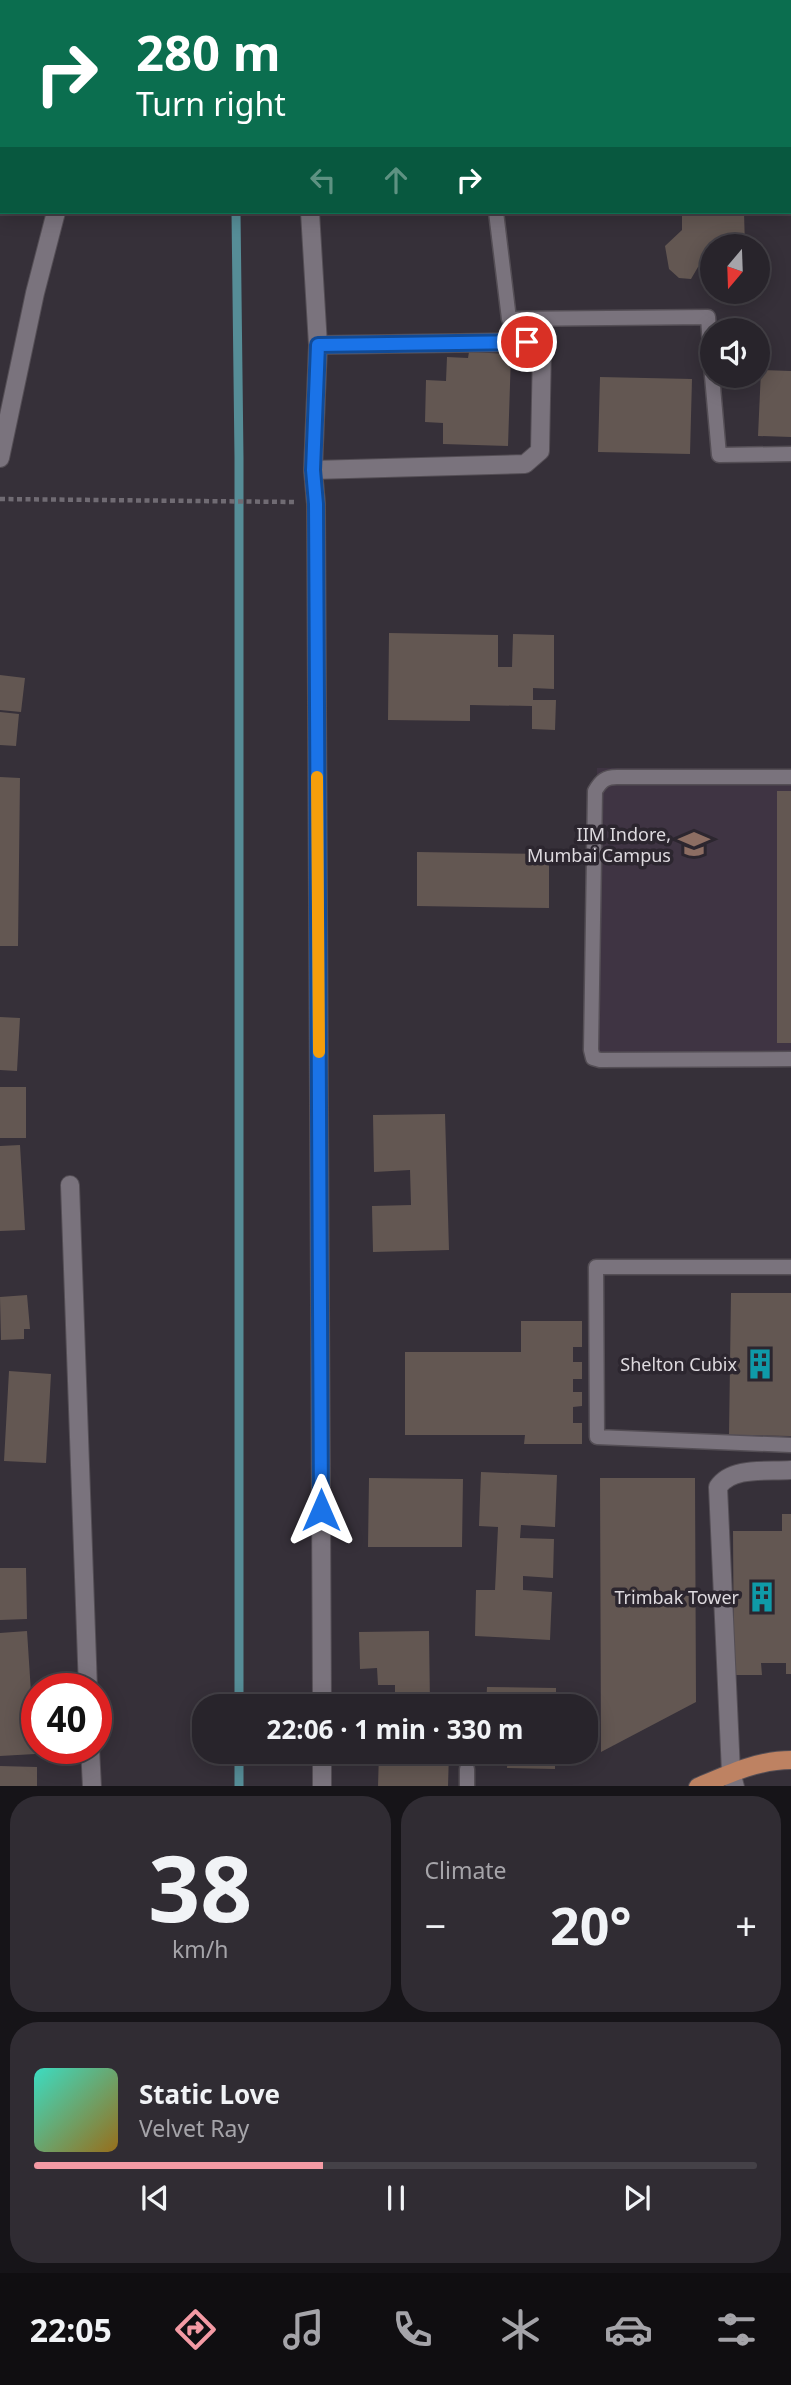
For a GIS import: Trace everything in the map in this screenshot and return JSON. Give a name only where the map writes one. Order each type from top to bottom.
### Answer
[{"type":"main road","points":[[702,1786],[733,1779],[782,1760]]},
{"type":"street","points":[[0,458],[34,293],[55,214]]},
{"type":"street","points":[[310,214],[318,345],[313,470],[316,518],[322,1694]]},
{"type":"street","points":[[313,470],[525,464],[540,451],[542,348],[527,342],[318,345]]},
{"type":"street","points":[[70,1185],[87,1673]]},
{"type":"street","points":[[733,1779],[718,1487],[724,1479],[734,1474],[791,1471]]},
{"type":"street","points":[[782,1760],[791,1750]]},
{"type":"street","points":[[91,1764],[92,1786]]},
{"type":"street","points":[[322,1764],[322,1786]]},
{"type":"lane","points":[[496,214],[509,319],[708,318]]},
{"type":"lane","points":[[713,388],[719,455],[791,454]]},
{"type":"lane","points":[[791,777],[608,777],[599,784],[595,791],[591,1050],[593,1058],[600,1060],[791,1059]]},
{"type":"lane","points":[[791,1267],[596,1267],[597,1437],[791,1445]]},
{"type":"lane","points":[[467,1769],[467,1786]]},
{"type":"path","points":[[0,499],[281,502]]},
{"type":"shaded area","name":"IIM Indore, Mumbai Campus","points":[[597,768],[791,769],[791,1062],[597,1062]]},
{"type":"building","points":[[682,214],[744,214],[745,234],[700,234],[700,267],[691,279],[679,278],[669,269],[665,246],[682,230]]},
{"type":"building","points":[[469,352],[511,354],[508,446],[443,444],[443,423],[425,422],[426,380],[446,381],[447,357],[468,358]]},
{"type":"building","points":[[770,370],[791,371],[791,437],[758,436],[760,388],[770,388]]},
{"type":"building","points":[[600,377],[692,379],[690,454],[598,452]]},
{"type":"building","points":[[389,633],[498,635],[498,667],[512,667],[513,634],[554,635],[554,689],[533,688],[533,700],[556,700],[555,730],[532,729],[532,706],[470,705],[470,721],[388,720]]},
{"type":"building","points":[[0,675],[25,678],[21,712],[0,710]]},
{"type":"building","points":[[0,712],[19,714],[16,746],[0,745]]},
{"type":"building","points":[[0,777],[20,778],[18,946],[0,946]]},
{"type":"building","points":[[777,791],[791,791],[791,1043],[777,1043]]},
{"type":"building","points":[[417,852],[549,854],[549,908],[417,906]]},
{"type":"building","points":[[0,1017],[20,1018],[17,1071],[0,1070]]},
{"type":"building","points":[[0,1087],[26,1087],[26,1138],[0,1138]]},
{"type":"building","points":[[445,1114],[449,1250],[373,1252],[372,1206],[411,1205],[410,1170],[374,1172],[373,1115]]},
{"type":"building","points":[[20,1145],[25,1230],[0,1231],[0,1146]]},
{"type":"building","name":"Shelton Cubix","points":[[731,1293],[791,1293],[791,1436],[729,1435]]},
{"type":"building","points":[[27,1295],[30,1329],[24,1329],[24,1339],[1,1340],[0,1297]]},
{"type":"building","points":[[521,1321],[582,1321],[582,1347],[573,1347],[573,1362],[582,1362],[582,1379],[573,1379],[573,1392],[582,1392],[582,1406],[573,1407],[573,1423],[582,1423],[582,1444],[524,1444],[525,1435],[405,1435],[405,1352],[521,1352]]},
{"type":"building","points":[[9,1371],[51,1374],[46,1463],[4,1461]]},
{"type":"building","points":[[481,1472],[557,1475],[555,1527],[521,1525],[520,1538],[554,1539],[553,1578],[523,1576],[523,1590],[552,1592],[550,1640],[475,1636],[476,1590],[495,1590],[498,1527],[479,1526]]},
{"type":"building","points":[[369,1478],[463,1479],[462,1547],[368,1547]]},
{"type":"building","points":[[600,1478],[695,1478],[696,1702],[601,1752]]},
{"type":"building","name":"Trimbak Tower","points":[[782,1514],[791,1514],[791,1674],[786,1674],[786,1663],[761,1663],[762,1675],[734,1675],[733,1531],[782,1531]]},
{"type":"building","points":[[0,1568],[26,1568],[27,1619],[0,1620]]},
{"type":"building","points":[[27,1631],[30,1673],[21,1673],[21,1755],[0,1756],[0,1633]]},
{"type":"building","points":[[429,1631],[430,1694],[395,1694],[395,1685],[378,1685],[377,1668],[360,1669],[359,1632]]},
{"type":"building","points":[[487,1687],[556,1688],[556,1694],[487,1694]]},
{"type":"building","points":[[379,1764],[449,1764],[448,1786],[378,1786]]},
{"type":"building","points":[[507,1764],[555,1764],[555,1769],[507,1768]]},
{"type":"building","points":[[0,1766],[37,1767],[37,1786],[0,1786]]},
{"type":"waterway","points":[[236,214],[239,458],[239,1694]]},
{"type":"waterway","points":[[239,1764],[239,1786]]},
{"type":"slow traffic","points":[[317,777],[319,1052]]},
{"type":"place","name":"IIM Indore, Mumbai Campus","points":[[694,844]]},
{"type":"place","name":"Shelton Cubix","points":[[760,1364]]},
{"type":"place","name":"Trimbak Tower","points":[[762,1597]]},
{"type":"route","points":[[321,1510],[316,504],[313,470],[318,345],[527,342]]}]
